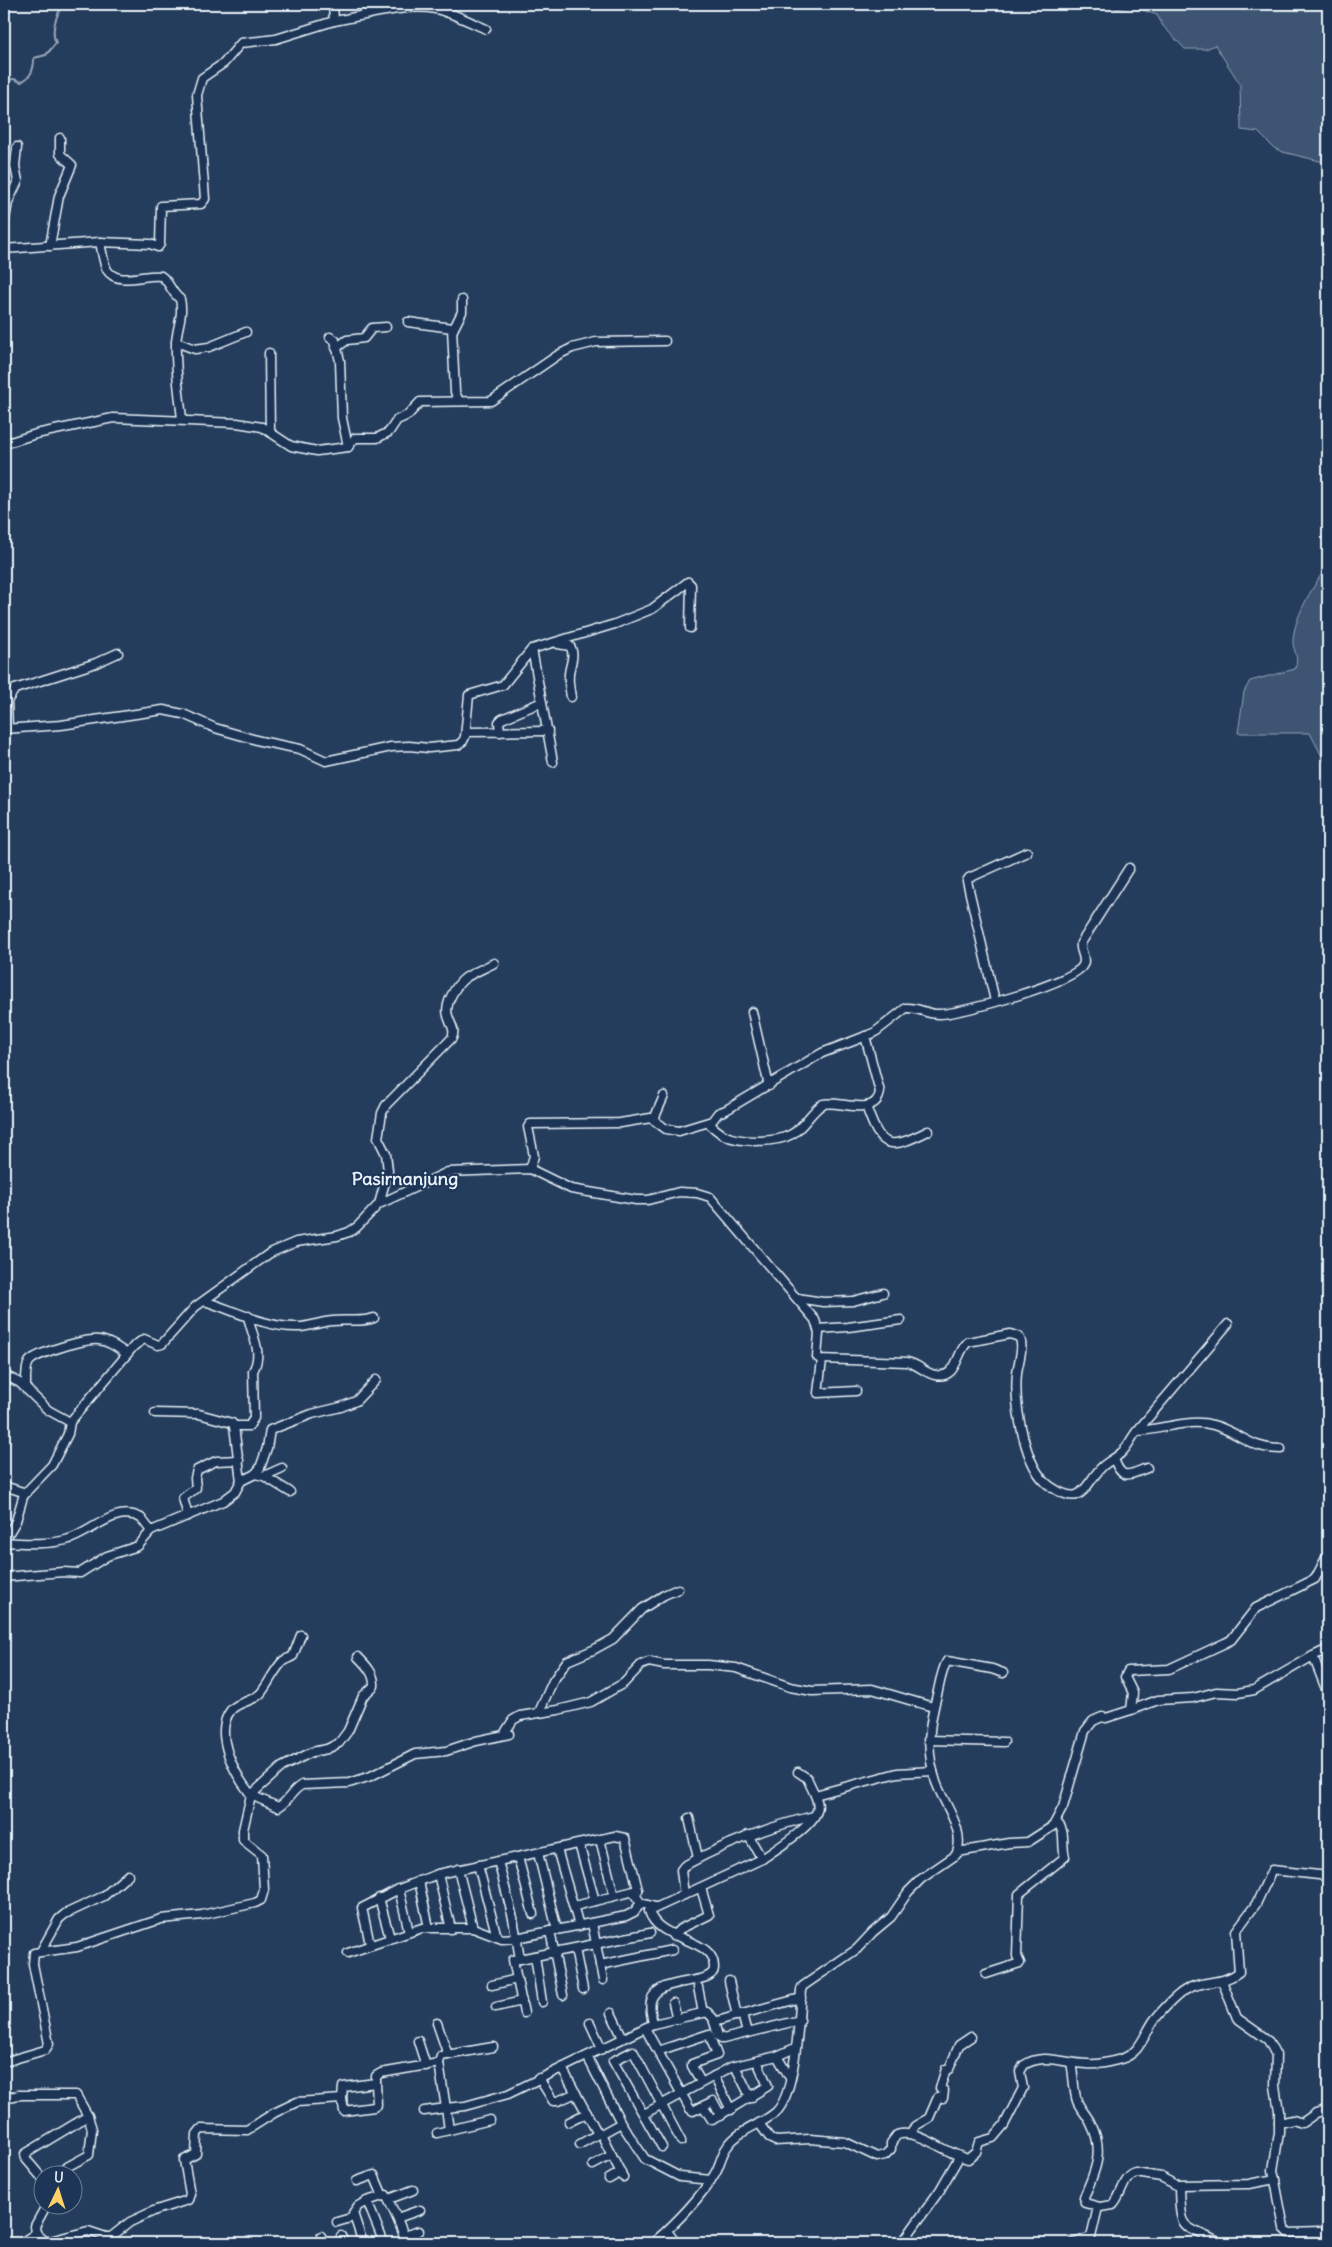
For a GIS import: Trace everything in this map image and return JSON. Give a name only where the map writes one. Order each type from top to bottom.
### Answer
[{"type":"street","points":[[333,4],[334,21]]},
{"type":"street","points":[[4,249],[100,242],[150,244],[158,247],[160,244],[161,206],[201,204],[204,202],[197,95],[199,85],[206,74],[224,63],[241,43],[276,39],[334,21],[403,8],[419,7],[447,12],[486,28]]},
{"type":"street","points":[[50,246],[59,196],[72,164],[60,154],[60,138]]},
{"type":"street","points":[[4,225],[8,202],[18,181],[15,166],[17,146]]},
{"type":"street","points":[[100,242],[106,266],[111,274],[122,278],[158,275],[167,280],[174,295],[180,299],[183,310],[176,342],[182,420]]},
{"type":"street","points":[[459,401],[455,392],[453,330],[462,312],[462,300]]},
{"type":"street","points":[[408,322],[449,327],[453,330]]},
{"type":"street","points":[[336,348],[347,340],[364,338],[372,328],[386,327]]},
{"type":"street","points":[[176,342],[194,349],[209,347],[246,332]]},
{"type":"street","points":[[330,337],[335,340],[340,361],[342,418],[348,447]]},
{"type":"street","points":[[4,444],[36,434],[73,428],[103,418],[237,423],[262,427],[291,446],[311,451],[348,447],[355,438],[377,438],[389,432],[397,420],[408,415],[420,402],[491,401],[558,355],[582,344],[665,341]]},
{"type":"street","points":[[269,353],[270,432]]},
{"type":"street","points":[[118,653],[96,663],[15,690],[7,701],[6,729],[96,720],[163,710],[182,714],[215,728],[300,749],[326,761],[390,747],[429,748],[458,745],[464,741],[469,696],[503,684],[532,649],[556,644],[615,624],[652,608],[688,582],[691,585],[690,628]]},
{"type":"street","points":[[556,644],[570,646],[572,650],[572,667],[569,676],[571,697]]},
{"type":"street","points":[[532,649],[553,762]]},
{"type":"street","points":[[500,732],[499,722],[502,719],[542,702]]},
{"type":"street","points":[[466,732],[548,732]]},
{"type":"street","points":[[995,1001],[967,881],[969,878],[1027,852]]},
{"type":"street","points":[[530,1169],[534,1156],[528,1128],[530,1124],[620,1123],[654,1119],[673,1131],[708,1123],[718,1113],[769,1086],[788,1072],[822,1053],[884,1027],[906,1008],[943,1014],[1029,993],[1068,978],[1078,971],[1084,961],[1080,948],[1081,943],[1129,868]]},
{"type":"street","points":[[379,1204],[388,1171],[386,1154],[378,1138],[382,1113],[386,1105],[452,1038],[454,1028],[447,1009],[458,986],[465,978],[494,963]]},
{"type":"street","points":[[752,1012],[769,1086]]},
{"type":"street","points":[[708,1123],[723,1134],[758,1142],[794,1133],[823,1104],[866,1106],[877,1100],[880,1092],[865,1036]]},
{"type":"street","points":[[654,1119],[664,1096]]},
{"type":"street","points":[[866,1106],[874,1130],[881,1139],[901,1144],[928,1131]]},
{"type":"street","points":[[151,1531],[141,1518],[121,1513],[65,1540],[46,1543],[4,1542],[16,1521],[26,1493],[37,1478],[48,1471],[52,1465],[68,1434],[70,1422],[127,1354],[142,1339],[161,1345],[190,1312],[270,1254],[296,1242],[337,1236],[349,1232],[362,1222],[379,1204],[448,1172],[530,1169],[571,1189],[636,1200],[648,1200],[679,1192],[696,1192],[710,1197],[814,1320],[818,1329],[817,1357],[822,1360],[907,1362],[916,1364],[934,1375],[942,1375],[953,1369],[964,1346],[968,1342],[994,1336],[1016,1335],[1022,1341],[1016,1375],[1025,1445],[1038,1474],[1056,1490],[1075,1495],[1085,1491],[1098,1471],[1124,1449],[1137,1431],[1228,1324]]},
{"type":"street","points":[[797,1298],[823,1302],[853,1301],[883,1293]]},
{"type":"street","points":[[204,1301],[278,1326],[295,1327],[331,1321],[363,1321],[374,1318]]},
{"type":"street","points":[[234,1426],[249,1426],[254,1418],[253,1371],[256,1366],[257,1341],[250,1329],[248,1316]]},
{"type":"street","points":[[818,1329],[901,1320]]},
{"type":"street","points":[[26,1389],[28,1363],[33,1358],[45,1353],[96,1339],[113,1345],[127,1354]]},
{"type":"street","points":[[822,1360],[818,1393],[856,1391]]},
{"type":"street","points":[[4,1376],[15,1379],[48,1410],[70,1422]]},
{"type":"street","points":[[241,1481],[255,1474],[260,1468],[266,1453],[270,1430],[312,1414],[341,1407],[356,1401],[376,1380]]},
{"type":"street","points":[[4,1577],[63,1572],[80,1573],[107,1556],[138,1546],[151,1531],[223,1501],[235,1492],[241,1481],[234,1426],[231,1422],[198,1414],[155,1413]]},
{"type":"street","points":[[1137,1431],[1200,1423],[1222,1428],[1262,1448],[1281,1449]]},
{"type":"street","points":[[1114,1459],[1120,1472],[1124,1475],[1130,1475],[1148,1468]]},
{"type":"street","points":[[188,1516],[183,1498],[196,1488],[197,1470],[210,1463],[239,1460]]},
{"type":"street","points":[[264,1476],[282,1468]]},
{"type":"street","points":[[255,1474],[264,1476],[290,1492]]},
{"type":"street","points":[[4,1486],[26,1493]]},
{"type":"street","points":[[1131,1710],[1133,1693],[1125,1677],[1128,1671],[1169,1669],[1231,1640],[1256,1608],[1315,1579],[1328,1554]]},
{"type":"street","points":[[539,1712],[553,1681],[567,1661],[613,1639],[642,1609],[678,1589]]},
{"type":"street","points":[[301,1635],[293,1656],[283,1661],[259,1695],[233,1708],[227,1719],[225,1743],[232,1767],[251,1796],[278,1807],[283,1805],[296,1788],[302,1785],[350,1783],[362,1780],[415,1754],[446,1751],[476,1741],[509,1734],[506,1732],[513,1720],[525,1714],[558,1710],[592,1702],[624,1683],[641,1665],[649,1662],[664,1665],[708,1665],[736,1668],[790,1687],[812,1691],[872,1689],[932,1708]]},
{"type":"street","points":[[653,2243],[688,2209],[711,2180],[726,2148],[737,2134],[759,2123],[780,2108],[786,2098],[800,2020],[802,1988],[805,1984],[856,1949],[873,1932],[892,1918],[914,1886],[958,1852],[1008,1843],[1028,1842],[1048,1830],[1056,1822],[1089,1725],[1102,1716],[1106,1718],[1158,1700],[1193,1698],[1216,1692],[1238,1693],[1254,1690],[1328,1649]]},
{"type":"street","points":[[1313,1656],[1328,1694]]},
{"type":"street","points":[[4,2062],[45,2050],[48,2046],[33,1964],[33,1954],[41,1951],[77,1947],[161,1918],[202,1915],[258,1902],[263,1894],[262,1855],[242,1840],[251,1796],[282,1767],[312,1752],[333,1747],[345,1737],[363,1696],[374,1686],[374,1678],[370,1670],[358,1657]]},
{"type":"street","points":[[958,1852],[954,1820],[939,1791],[933,1771],[928,1740],[932,1708],[947,1661],[992,1668],[1003,1673]]},
{"type":"street","points":[[928,1740],[1004,1742]]},
{"type":"street","points":[[815,1795],[897,1773],[933,1771]]},
{"type":"street","points":[[653,2024],[651,2000],[658,1991],[682,1981],[709,1977],[714,1971],[713,1958],[708,1950],[673,1936],[658,1924],[649,1910],[762,1859],[795,1835],[814,1816],[818,1806],[807,1778],[798,1772]]},
{"type":"street","points":[[684,1895],[681,1869],[698,1858],[748,1835],[814,1816]]},
{"type":"street","points":[[689,1818],[698,1858]]},
{"type":"street","points":[[986,1974],[1020,1963],[1017,1956],[1019,1894],[1065,1857],[1062,1847],[1063,1834],[1060,1825],[1056,1822]]},
{"type":"street","points":[[748,1835],[762,1859]]},
{"type":"street","points":[[370,1944],[361,1910],[366,1904],[399,1889],[438,1874],[619,1836],[625,1838],[638,1890],[635,1895],[641,1903],[655,1907]]},
{"type":"street","points":[[600,1839],[614,1896]]},
{"type":"street","points":[[579,1844],[595,1901]]},
{"type":"street","points":[[557,1849],[578,1926]]},
{"type":"street","points":[[538,1853],[553,1930],[554,1953],[563,1995]]},
{"type":"street","points":[[518,1857],[533,1914]]},
{"type":"street","points":[[498,1861],[520,1959]]},
{"type":"street","points":[[478,1865],[497,1937]]},
{"type":"street","points":[[458,1870],[473,1928]]},
{"type":"street","points":[[759,2123],[769,2137],[775,2141],[810,2139],[845,2142],[878,2156],[885,2155],[891,2149],[891,2144],[897,2135],[911,2134],[959,2157],[968,2159],[976,2152],[979,2142],[993,2138],[1004,2126],[1023,2088],[1020,2072],[1024,2066],[1043,2059],[1070,2063],[1102,2064],[1130,2056],[1140,2046],[1155,2020],[1184,1990],[1204,1982],[1222,1981],[1239,1972],[1236,1931],[1256,1904],[1272,1870],[1328,1876]]},
{"type":"street","points":[[438,1874],[451,1929]]},
{"type":"street","points":[[41,1951],[59,1919],[65,1914],[104,1896],[128,1875]]},
{"type":"street","points":[[419,1881],[429,1928]]},
{"type":"street","points":[[673,1936],[680,1929],[709,1915],[700,1888]]},
{"type":"street","points":[[399,1889],[409,1932]]},
{"type":"street","points":[[574,1906],[638,1890]]},
{"type":"street","points":[[379,1898],[390,1938]]},
{"type":"street","points":[[348,1953],[370,1944],[429,1928],[473,1928],[497,1937],[516,1938],[630,1914],[641,1903]]},
{"type":"street","points":[[592,1923],[603,1980]]},
{"type":"street","points":[[524,2013],[513,1960],[650,1933]]},
{"type":"street","points":[[575,1949],[583,1989]]},
{"type":"street","points":[[600,1965],[672,1950]]},
{"type":"street","points":[[535,1956],[542,2002]]},
{"type":"street","points":[[492,1985],[517,1979]]},
{"type":"street","points":[[730,1981],[739,2015],[747,2033]]},
{"type":"street","points":[[1222,1981],[1237,2018],[1268,2040],[1274,2050],[1279,2123],[1273,2170],[1279,2207],[1287,2231],[1293,2234],[1320,2232],[1328,2238]]},
{"type":"street","points":[[698,1987],[703,2013]]},
{"type":"street","points":[[714,2022],[801,1998]]},
{"type":"street","points":[[496,2007],[522,2001]]},
{"type":"street","points":[[673,2003],[677,2020]]},
{"type":"street","points":[[611,2013],[623,2038]]},
{"type":"street","points":[[424,2111],[465,2106],[508,2094],[653,2024],[710,2013],[717,2034],[721,2038],[800,2020]]},
{"type":"street","points":[[437,2023],[448,2055]]},
{"type":"street","points":[[590,2023],[602,2049]]},
{"type":"street","points":[[645,2028],[692,2111],[713,2101],[721,2116],[768,2086],[757,2061]]},
{"type":"street","points":[[658,2051],[710,2034],[717,2055],[692,2064],[701,2082]]},
{"type":"street","points":[[911,2134],[915,2126],[929,2118],[938,2097],[943,2098],[944,2091],[940,2088],[946,2069],[948,2069],[959,2045],[971,2037]]},
{"type":"street","points":[[418,2041],[426,2066]]},
{"type":"street","points":[[449,2130],[439,2063],[441,2056],[493,2047]]},
{"type":"street","points":[[644,2114],[701,2082],[735,2066],[777,2056],[795,2048]]},
{"type":"street","points":[[662,2148],[614,2061],[632,2050],[681,2141]]},
{"type":"street","points":[[587,2056],[621,2123],[645,2159],[680,2177],[711,2180]]},
{"type":"street","points":[[777,2056],[790,2078]]},
{"type":"street","points":[[376,2083],[343,2087],[344,2111],[377,2105],[376,2076],[381,2073],[439,2063]]},
{"type":"street","points":[[1070,2063],[1077,2099],[1092,2126],[1099,2146],[1098,2164],[1084,2200],[1088,2204],[1098,2207],[1108,2206],[1117,2200],[1128,2178],[1133,2173],[1161,2177],[1173,2184],[1179,2185],[1249,2184],[1275,2179]]},
{"type":"street","points":[[735,2066],[751,2098]]},
{"type":"street","points":[[562,2068],[622,2175],[609,2179]]},
{"type":"street","points":[[714,2076],[731,2110]]},
{"type":"street","points":[[539,2078],[553,2101],[558,2101],[576,2093]]},
{"type":"street","points":[[4,2099],[16,2095],[76,2095],[88,2116],[92,2129],[89,2155],[71,2164]]},
{"type":"street","points":[[42,2214],[35,2226],[36,2233],[45,2241],[88,2231],[108,2240],[130,2222],[156,2210],[188,2200],[190,2194],[184,2160],[196,2154],[199,2130],[247,2130],[274,2113],[297,2102],[342,2099]]},
{"type":"street","points":[[1279,2123],[1293,2120],[1302,2123],[1328,2109]]},
{"type":"street","points":[[569,2122],[587,2113]]},
{"type":"street","points":[[32,2166],[26,2159],[25,2154],[88,2116]]},
{"type":"street","points":[[437,2133],[490,2120]]},
{"type":"street","points":[[580,2144],[621,2123]]},
{"type":"street","points":[[593,2165],[612,2155]]},
{"type":"street","points":[[902,2243],[940,2190],[959,2157]]},
{"type":"street","points":[[357,2181],[374,2175],[397,2218],[405,2240],[418,2231]]},
{"type":"street","points":[[1179,2185],[1180,2213],[1183,2221],[1190,2229],[1220,2243]]},
{"type":"street","points":[[363,2243],[354,2217],[358,2206],[368,2201],[413,2190]]},
{"type":"street","points":[[368,2201],[384,2243]]},
{"type":"street","points":[[1074,2243],[1091,2237],[1098,2207]]},
{"type":"street","points":[[397,2218],[420,2210]]},
{"type":"street","points":[[337,2222],[354,2217]]},
{"type":"street","points":[[666,2231],[676,2243]]},
{"type":"street","points":[[21,2243],[36,2233]]},
{"type":"shaded area","points":[[1105,4],[1328,4],[1328,163],[1283,152],[1274,148],[1258,132],[1241,130],[1240,84],[1215,45],[1206,49],[1185,49],[1163,26],[1157,15],[1131,6],[1117,9]]},
{"type":"shaded area","points":[[1328,564],[1328,768],[1310,733],[1238,733],[1244,692],[1250,681],[1295,669],[1297,660],[1293,639],[1298,619],[1306,600]]},
{"type":"waterway","points":[[4,86],[6,80],[14,79],[21,82],[27,78],[33,70],[34,58],[46,55],[56,43],[54,38],[55,23],[63,4]]},
{"type":"district","name":"Pasirnanjung","points":[[405,1178]]}]
